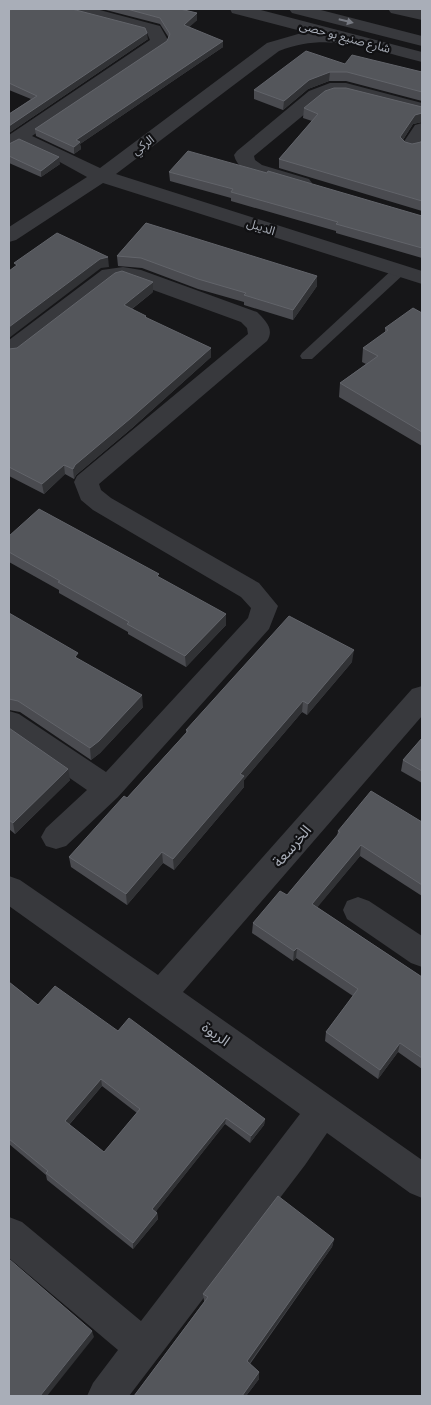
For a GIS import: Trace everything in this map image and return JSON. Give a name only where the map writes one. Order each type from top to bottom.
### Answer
[{"type":"street","points":[[14,140],[160,42],[154,30],[77,9]]},
{"type":"street","name":"شارع صنيع بو حصى","points":[[238,9],[422,57]]},
{"type":"street","name":"شارع صنيع بو حصى","points":[[298,9],[422,41]]},
{"type":"street","points":[[397,9],[422,15]]},
{"type":"street","points":[[268,16],[277,27],[278,32],[273,47]]},
{"type":"street","name":"الركي","points":[[9,236],[101,176],[273,47],[293,39],[316,35],[347,38]]},
{"type":"street","points":[[320,188],[255,169],[246,163],[244,155],[316,96],[330,89],[346,89],[422,109]]},
{"type":"street","points":[[411,146],[422,129]]},
{"type":"street","name":"الديبل","points":[[14,140],[62,157],[101,176],[422,278]]},
{"type":"street","points":[[9,351],[109,275],[123,273],[134,275],[249,317],[258,326],[259,336],[86,482],[90,494],[102,504],[250,590],[265,606],[260,622],[108,789],[56,837]]},
{"type":"street","name":"الخرسعة","points":[[161,995],[422,698]]},
{"type":"street","points":[[9,722],[108,789]]},
{"type":"street","name":"الربوة","points":[[9,889],[422,1181]]},
{"type":"street","points":[[358,910],[422,953]]},
{"type":"street","points":[[106,1396],[142,1346],[293,1153],[322,1111]]},
{"type":"street","points":[[9,1235],[142,1346]]},
{"type":"lane","points":[[307,356],[399,271]]},
{"type":"building","points":[[72,9],[145,28],[147,33],[9,126],[9,114],[37,96],[9,83],[9,10]]},
{"type":"building","points":[[127,9],[180,9],[197,13],[184,25],[223,41],[76,140],[80,142],[74,147],[35,129],[167,41],[170,34],[160,18]]},
{"type":"building","points":[[306,51],[345,64],[352,55],[422,72],[422,92],[347,72],[330,72],[309,80],[284,101],[254,90]]},
{"type":"building","points":[[334,88],[346,88],[422,107],[422,113],[415,115],[400,137],[405,142],[412,144],[421,142],[422,139],[422,201],[279,159],[318,114],[304,108],[325,91]]},
{"type":"building","points":[[19,139],[59,157],[41,171],[9,156],[9,144]]},
{"type":"building","points":[[188,151],[267,173],[268,171],[422,216],[422,248],[231,192],[233,189],[169,172]]},
{"type":"building","points":[[146,223],[317,276],[293,310],[244,295],[246,293],[198,279],[141,258],[117,256]]},
{"type":"building","points":[[57,233],[108,257],[100,259],[9,327],[9,271],[17,265],[14,263]]},
{"type":"building","points":[[122,271],[153,282],[124,305],[211,348],[75,465],[73,469],[64,465],[42,484],[9,467],[9,349],[17,348],[115,273]]},
{"type":"building","points":[[413,308],[422,313],[422,432],[340,383],[378,356],[363,348],[388,330],[385,328]]},
{"type":"building","points":[[39,509],[159,574],[157,576],[226,614],[185,656],[127,624],[129,622],[9,552],[9,536]]},
{"type":"building","points":[[9,613],[78,653],[75,657],[142,695],[99,741],[90,748],[18,701],[9,699]]},
{"type":"building","points":[[289,616],[354,650],[308,704],[303,701],[240,774],[244,776],[173,859],[162,852],[126,894],[69,857],[124,796],[127,798]]},
{"type":"building","points":[[9,728],[68,769],[13,823],[9,820]]},
{"type":"building","points":[[422,738],[422,771],[403,760]]},
{"type":"building","points":[[371,791],[422,822],[422,885],[361,845],[312,904],[422,977],[422,1058],[400,1043],[380,1070],[326,1032],[358,989],[297,948],[294,951],[253,923],[280,891],[287,895],[340,832],[338,831]]},
{"type":"building","points":[[9,982],[38,1005],[55,986],[118,1031],[129,1018],[265,1119],[251,1136],[226,1118],[152,1209],[157,1213],[133,1243],[46,1173],[48,1171],[9,1139]],"holes":[[[101,1079],[140,1109],[104,1152],[65,1121]]]},
{"type":"building","points":[[278,1196],[334,1239],[247,1361],[259,1372],[242,1396],[134,1396],[208,1297],[203,1294]]},
{"type":"building","points":[[9,1259],[92,1331],[40,1396],[9,1396]]}]
